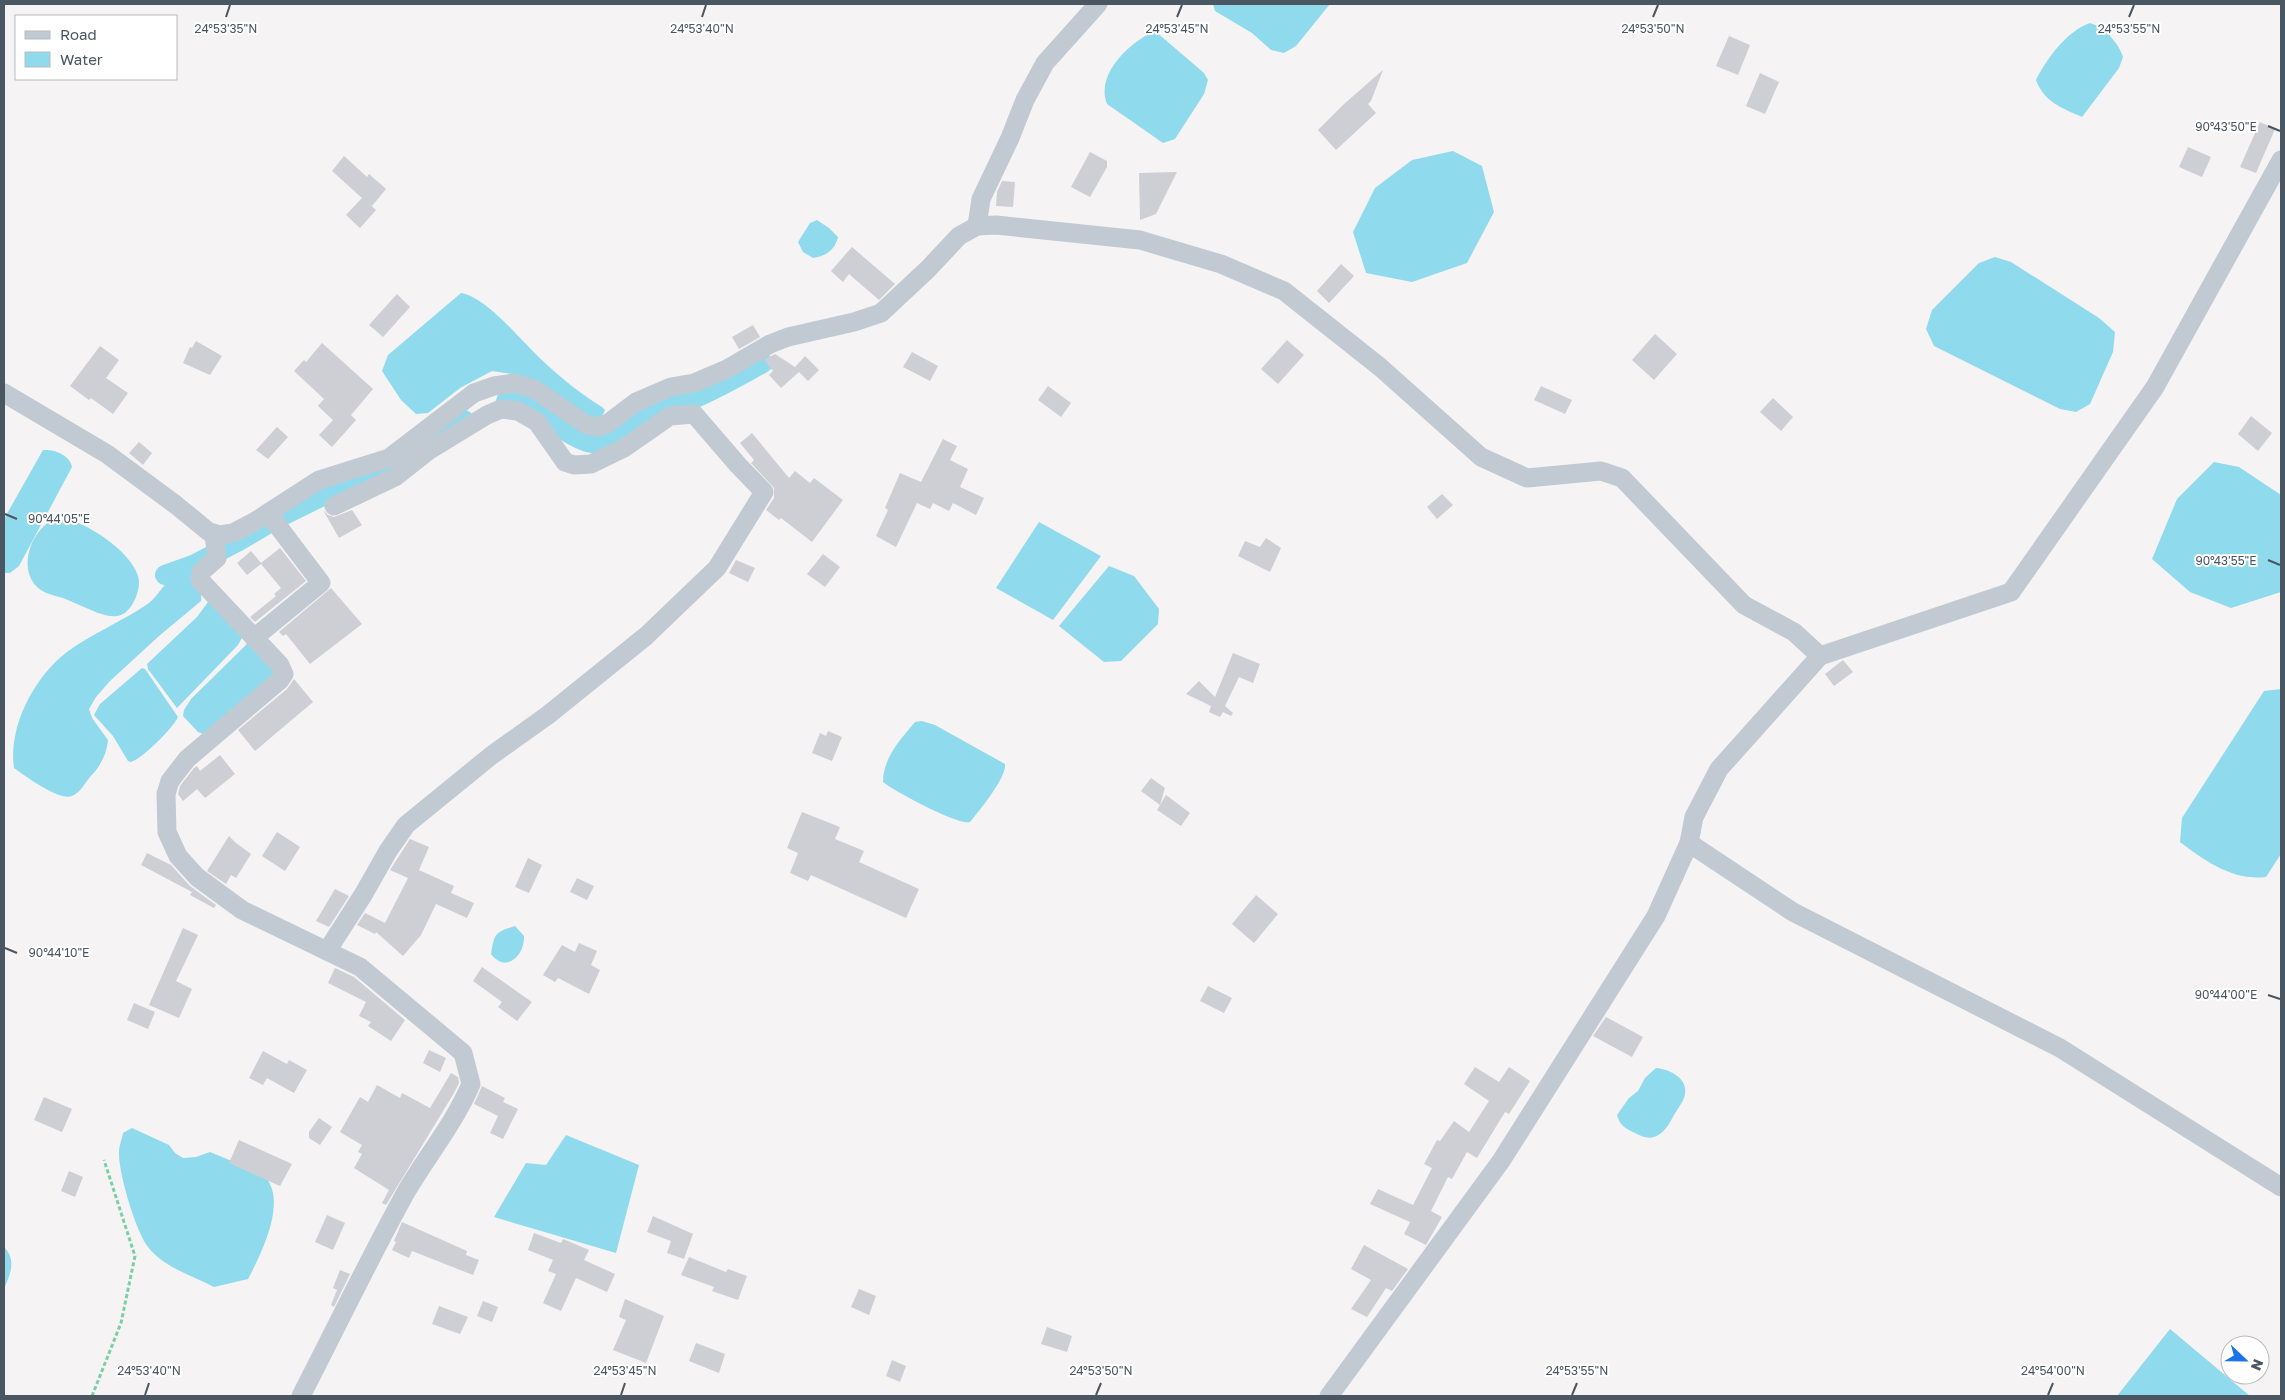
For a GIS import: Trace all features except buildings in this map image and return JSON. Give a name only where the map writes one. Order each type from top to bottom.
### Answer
[{"type":"street","points":[[977,226],[981,199],[1010,138],[1025,100],[1045,63],[1098,4]]},
{"type":"street","points":[[1329,1396],[1357,1361],[1501,1161],[1656,916],[1689,843],[1694,817],[1719,769],[1820,656],[2011,592],[2155,387],[2281,160]]},
{"type":"street","points":[[214,535],[233,532],[268,513],[319,480],[389,458],[474,393],[494,386],[514,383],[534,389],[587,425],[598,427],[608,424],[636,402],[671,387],[694,382],[727,369],[770,344],[788,337],[854,322],[881,313],[928,270],[959,236],[977,226],[996,225],[1140,240],[1221,264],[1284,290],[1380,368],[1481,457],[1527,478],[1601,471],[1622,478],[1744,606],[1794,632],[1820,656]]},
{"type":"street","points":[[4,392],[107,454],[214,535],[217,558],[201,572],[200,580],[280,665],[284,674],[280,680],[187,759],[170,781],[166,794],[167,832],[178,856],[185,866],[242,910],[360,967],[463,1053],[471,1084],[454,1116],[396,1210],[301,1396]]},
{"type":"street","points":[[327,951],[406,825],[479,765],[548,715],[646,636],[717,568],[764,492],[694,414],[670,416],[624,448],[591,464],[574,465],[565,462],[536,422],[518,411],[501,409],[487,415],[428,451],[395,477],[334,506]]},
{"type":"street","points":[[254,638],[321,583],[268,513]]},
{"type":"street","points":[[1689,843],[1793,912],[2060,1048],[2281,1187]]},
{"type":"path","points":[[92,1396],[122,1323],[136,1256],[104,1160]]},
{"type":"water","points":[[1213,4],[1330,4],[1296,46],[1284,53],[1271,50],[1252,33],[1215,11]]},
{"type":"water","points":[[2090,23],[2110,36],[2118,46],[2123,57],[2119,68],[2082,117],[2049,99],[2039,88],[2036,80],[2058,46],[2073,32]]},
{"type":"water","points":[[1155,31],[1204,73],[1208,80],[1204,94],[1175,139],[1163,143],[1107,104],[1105,93],[1106,81],[1117,60],[1135,43]]},
{"type":"water","points":[[1453,151],[1482,166],[1494,212],[1467,263],[1412,282],[1366,273],[1353,232],[1375,188],[1412,160]]},
{"type":"water","points":[[817,220],[838,237],[835,245],[829,252],[813,258],[803,252],[798,242],[810,223]]},
{"type":"water","points":[[1995,257],[2011,262],[2099,318],[2115,332],[2113,352],[2090,404],[2076,412],[2060,409],[1934,346],[1926,329],[1932,310],[1979,263]]},
{"type":"water","points":[[461,293],[471,296],[482,303],[557,374],[602,407],[605,410],[602,417],[592,418],[512,374],[492,371],[460,388],[428,413],[416,414],[401,400],[382,371],[388,355]]},
{"type":"water","points":[[43,450],[65,456],[72,467],[19,566],[10,573],[4,573],[4,519]]},
{"type":"water","points":[[2214,462],[2239,467],[2281,495],[2281,592],[2231,608],[2190,592],[2152,559],[2177,499]]},
{"type":"water","points":[[61,517],[95,531],[117,547],[133,566],[139,581],[138,592],[133,604],[125,613],[110,616],[98,613],[43,591],[33,582],[28,560],[30,549],[42,528],[51,521]]},
{"type":"water","points":[[1039,522],[1101,556],[1053,620],[996,588]]},
{"type":"water","points":[[1109,566],[1134,576],[1159,609],[1158,624],[1121,661],[1104,662],[1059,626]]},
{"type":"water","points":[[181,571],[197,583],[201,592],[201,601],[159,636],[110,681],[96,697],[89,709],[92,718],[108,740],[105,755],[100,765],[82,788],[72,796],[59,795],[42,787],[14,768],[13,752],[19,720],[34,689],[55,662],[76,646],[151,602],[170,579]]},
{"type":"water","points":[[208,602],[243,636],[238,645],[177,708],[148,669],[147,664],[197,617]]},
{"type":"water","points":[[249,642],[276,673],[203,734],[198,732],[183,716],[184,710],[191,699]]},
{"type":"water","points":[[142,668],[145,669],[178,717],[157,742],[131,762],[128,761],[113,736],[94,715],[100,704]]},
{"type":"water","points":[[2281,689],[2281,854],[2266,877],[2242,876],[2231,873],[2209,862],[2180,842],[2182,818],[2264,691]]},
{"type":"water","points":[[922,721],[935,725],[1005,764],[1002,777],[970,822],[953,819],[912,800],[883,782],[886,765],[893,750],[915,722]]},
{"type":"water","points":[[515,926],[524,936],[521,950],[514,960],[503,962],[497,960],[491,954],[495,938],[499,932]]},
{"type":"water","points":[[1656,1068],[1672,1072],[1681,1079],[1684,1083],[1685,1094],[1668,1125],[1658,1136],[1651,1138],[1628,1130],[1620,1122],[1617,1115],[1629,1098],[1638,1091],[1645,1078]]},
{"type":"water","points":[[132,1128],[169,1145],[175,1153],[183,1158],[196,1157],[210,1152],[266,1175],[273,1193],[273,1215],[267,1237],[248,1279],[214,1287],[170,1266],[148,1247],[133,1216],[119,1161],[119,1150],[123,1133]]},
{"type":"water","points":[[566,1135],[639,1165],[616,1253],[494,1217],[526,1163],[546,1165]]},
{"type":"water","points":[[4,1247],[10,1257],[11,1268],[4,1289]]},
{"type":"water","points":[[2170,1329],[2220,1371],[2220,1385],[2237,1385],[2250,1396],[2117,1396]]},
{"type":"waterway","points":[[506,401],[528,407],[566,432],[592,443],[608,438],[648,413],[671,404],[686,402],[698,397],[763,363]]},
{"type":"waterway","points":[[165,575],[193,565],[278,518],[343,486],[374,474],[423,442],[464,420]]}]
